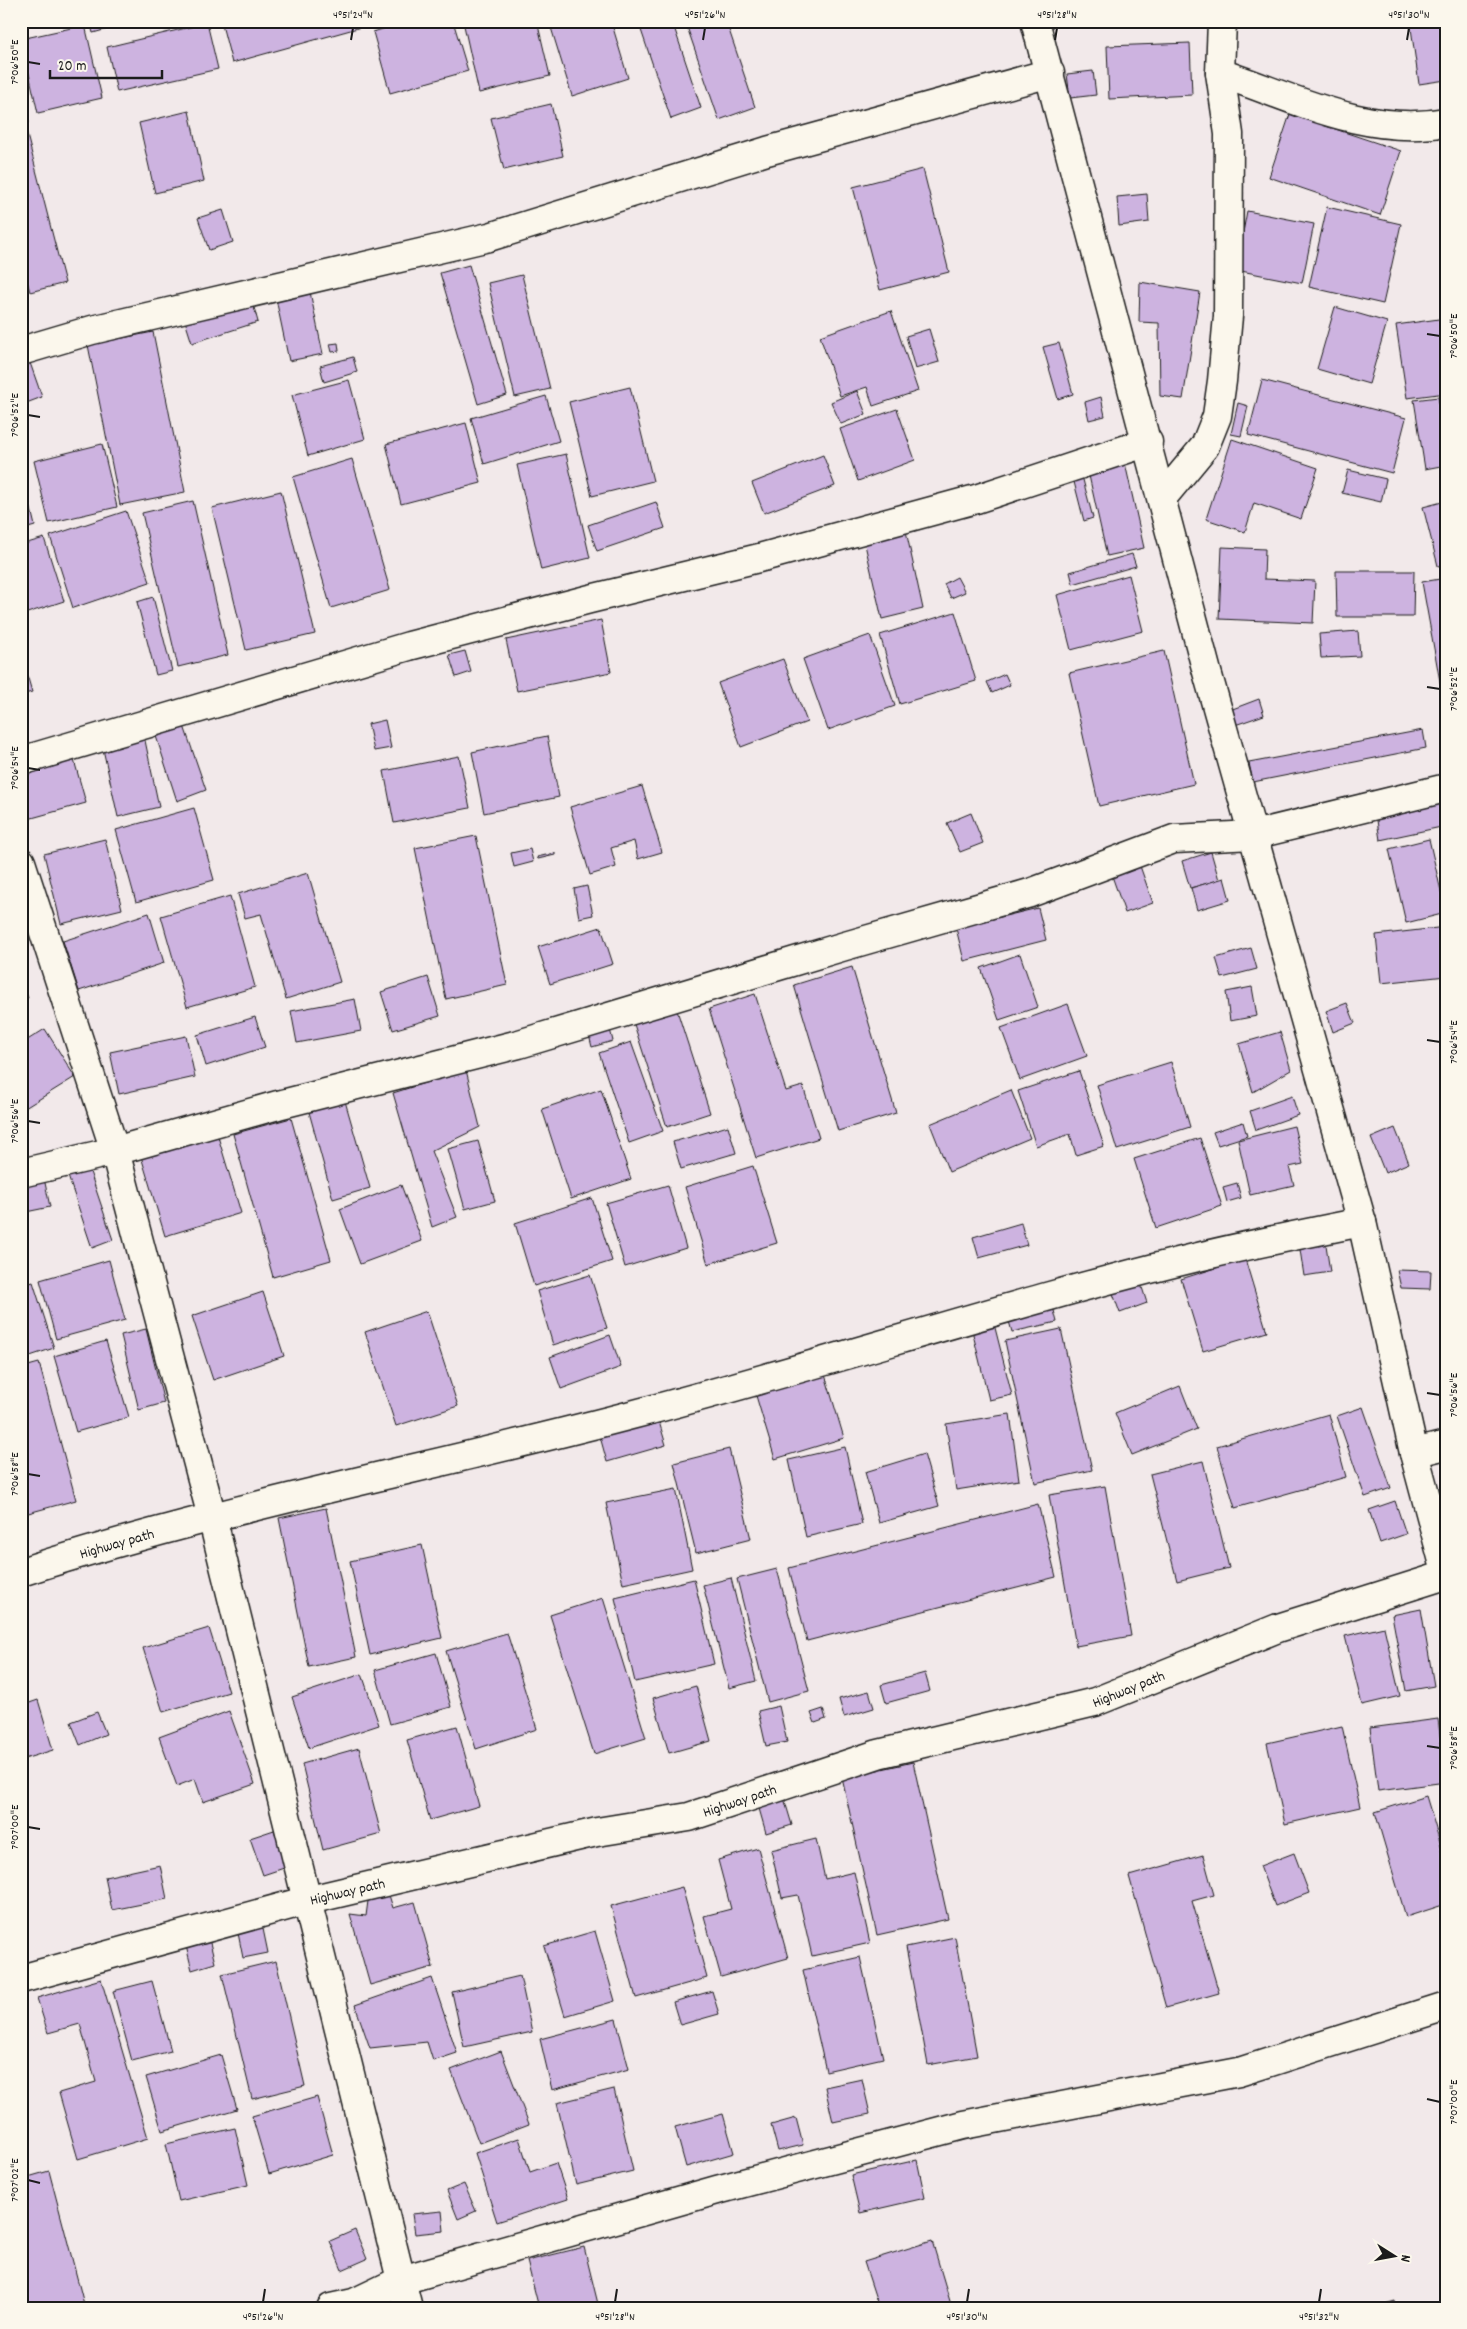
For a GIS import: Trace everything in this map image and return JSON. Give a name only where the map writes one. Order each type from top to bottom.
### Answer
[{"type":"street","points":[[1035,21],[1253,835],[1362,1222],[1414,1453],[1446,1574]]},
{"type":"street","points":[[1162,498],[1205,446],[1217,416],[1222,382],[1228,316],[1229,134],[1220,73],[1222,21]]},
{"type":"street","points":[[21,351],[92,330],[489,237],[767,151],[1050,73]]},
{"type":"street","points":[[1220,73],[1321,110],[1384,124],[1434,125],[1446,122]]},
{"type":"street","points":[[21,761],[408,646],[590,599],[764,558],[966,502],[1148,442]]},
{"type":"street","points":[[21,1173],[115,1151],[278,1105],[528,1042],[844,946],[1030,893],[1174,839],[1253,835],[1446,788]]},
{"type":"street","points":[[21,862],[115,1151],[212,1517],[305,1901],[408,2308]]},
{"type":"street","name":"Highway path","points":[[21,1572],[73,1555],[212,1517],[504,1448],[738,1387],[1004,1309],[1199,1257],[1362,1222]]},
{"type":"street","points":[[1414,1453],[1446,1445]]},
{"type":"street","name":"Highway path","points":[[21,1979],[305,1901],[597,1832],[689,1817],[878,1754],[1096,1702],[1278,1628],[1446,1574]]},
{"type":"street","points":[[331,2308],[354,2303],[402,2280],[717,2190],[963,2125],[1239,2072],[1446,2006]]},
{"type":"building","points":[[90,21],[137,21],[93,33]]},
{"type":"building","points":[[221,21],[371,21],[372,24],[232,63]]},
{"type":"building","points":[[409,21],[453,21],[468,71],[390,93],[373,32]]},
{"type":"building","points":[[463,21],[537,21],[550,76],[479,93]]},
{"type":"building","points":[[549,21],[611,21],[628,78],[572,96]]},
{"type":"building","points":[[638,21],[672,21],[701,108],[671,119]]},
{"type":"building","points":[[685,21],[726,21],[755,107],[719,120]]},
{"type":"building","points":[[1173,21],[1197,21],[1195,27]]},
{"type":"building","points":[[1410,21],[1446,21],[1446,80],[1419,84]]},
{"type":"building","points":[[207,23],[218,69],[117,92],[107,47]]},
{"type":"building","points":[[85,25],[102,98],[38,113],[21,39]]},
{"type":"building","points":[[1190,43],[1192,95],[1109,99],[1107,46]]},
{"type":"building","points":[[1093,71],[1096,95],[1070,98],[1067,74]]},
{"type":"building","points":[[21,87],[29,123],[21,124]]},
{"type":"building","points":[[551,104],[563,156],[504,170],[491,118]]},
{"type":"building","points":[[189,111],[204,181],[155,193],[139,123]]},
{"type":"building","points":[[1290,114],[1401,151],[1380,215],[1269,177]]},
{"type":"building","points":[[26,131],[65,283],[30,292],[21,258],[21,132]]},
{"type":"building","points":[[923,169],[949,272],[880,290],[853,187]]},
{"type":"building","points":[[1147,194],[1149,222],[1119,226],[1117,197]]},
{"type":"building","points":[[1327,207],[1401,224],[1383,304],[1309,287]]},
{"type":"building","points":[[223,210],[233,242],[209,250],[198,218]]},
{"type":"building","points":[[1247,211],[1314,224],[1302,283],[1236,270]]},
{"type":"building","points":[[469,265],[507,395],[478,404],[440,273]]},
{"type":"building","points":[[522,275],[550,389],[515,397],[488,283]]},
{"type":"building","points":[[1140,282],[1200,292],[1183,399],[1160,396],[1159,323],[1139,322]]},
{"type":"building","points":[[309,287],[323,354],[289,361],[275,294]]},
{"type":"building","points":[[252,300],[258,322],[192,343],[185,321]]},
{"type":"building","points":[[1335,307],[1387,322],[1369,384],[1317,369]]},
{"type":"building","points":[[891,311],[918,391],[873,406],[867,387],[840,396],[820,336]]},
{"type":"building","points":[[1446,318],[1446,393],[1407,398],[1396,325]]},
{"type":"building","points":[[929,329],[939,362],[915,369],[906,336]]},
{"type":"building","points":[[153,332],[185,492],[120,505],[88,345]]},
{"type":"building","points":[[338,343],[339,351],[332,352],[330,344]]},
{"type":"building","points":[[1059,343],[1073,394],[1058,399],[1043,347]]},
{"type":"building","points":[[28,357],[42,397],[21,405],[21,359]]},
{"type":"building","points":[[353,357],[357,372],[324,382],[320,366]]},
{"type":"building","points":[[349,380],[365,439],[308,456],[292,395]]},
{"type":"building","points":[[1262,380],[1406,418],[1392,473],[1248,435]]},
{"type":"building","points":[[630,387],[653,481],[592,496],[569,402]]},
{"type":"building","points":[[857,391],[866,414],[841,424],[831,402]]},
{"type":"building","points":[[546,396],[559,441],[484,464],[471,418]]},
{"type":"building","points":[[1101,397],[1105,416],[1089,420],[1085,402]]},
{"type":"building","points":[[1438,397],[1441,415],[1446,414],[1446,465],[1425,469],[1414,400]]},
{"type":"building","points":[[1238,403],[1248,406],[1241,436],[1231,434]]},
{"type":"building","points":[[897,409],[915,460],[858,481],[840,429]]},
{"type":"building","points":[[466,423],[481,483],[401,504],[386,444]]},
{"type":"building","points":[[1232,439],[1318,468],[1301,519],[1254,503],[1245,532],[1206,519]]},
{"type":"building","points":[[102,444],[117,507],[49,523],[34,461]]},
{"type":"building","points":[[566,454],[590,558],[541,570],[517,465]]},
{"type":"building","points":[[823,455],[835,486],[764,513],[752,483]]},
{"type":"building","points":[[352,459],[390,590],[331,608],[293,477]]},
{"type":"building","points":[[1125,463],[1144,548],[1107,556],[1088,471]]},
{"type":"building","points":[[21,467],[35,526],[21,530]]},
{"type":"building","points":[[1348,470],[1386,479],[1381,502],[1342,493]]},
{"type":"building","points":[[1082,476],[1093,518],[1084,521],[1073,478]]},
{"type":"building","points":[[281,491],[315,634],[246,650],[212,508]]},
{"type":"building","points":[[193,501],[228,655],[178,667],[142,513]]},
{"type":"building","points":[[1446,501],[1446,564],[1438,566],[1423,507]]},
{"type":"building","points":[[656,502],[665,528],[597,551],[588,525]]},
{"type":"building","points":[[126,511],[150,582],[73,608],[50,536]]},
{"type":"building","points":[[906,531],[923,609],[882,619],[864,540]]},
{"type":"building","points":[[44,538],[64,601],[21,615],[21,545]]},
{"type":"building","points":[[1222,547],[1265,549],[1264,579],[1315,581],[1313,623],[1219,619]]},
{"type":"building","points":[[1132,554],[1136,566],[1073,584],[1070,572]]},
{"type":"building","points":[[1336,571],[1414,571],[1413,617],[1337,617]]},
{"type":"building","points":[[1129,575],[1143,631],[1071,650],[1057,595]]},
{"type":"building","points":[[957,577],[965,592],[951,598],[944,584]]},
{"type":"building","points":[[1446,578],[1446,715],[1422,582]]},
{"type":"building","points":[[153,597],[172,671],[156,675],[137,602]]},
{"type":"building","points":[[955,612],[976,681],[900,704],[880,635]]},
{"type":"building","points":[[601,620],[611,672],[517,691],[506,640]]},
{"type":"building","points":[[1358,631],[1360,656],[1321,658],[1319,634]]},
{"type":"building","points":[[870,635],[895,706],[828,730],[803,659]]},
{"type":"building","points":[[465,651],[471,672],[456,677],[449,655]]},
{"type":"building","points":[[1164,651],[1194,784],[1099,806],[1069,673]]},
{"type":"building","points":[[783,659],[807,722],[741,747],[718,683]]},
{"type":"building","points":[[23,661],[32,692],[21,695],[21,662]]},
{"type":"building","points":[[1005,674],[1010,685],[992,693],[987,682]]},
{"type":"building","points":[[1259,699],[1264,715],[1235,725],[1230,710]]},
{"type":"building","points":[[385,720],[391,748],[374,751],[368,724]]},
{"type":"building","points":[[183,723],[206,790],[177,801],[155,733]]},
{"type":"building","points":[[1423,730],[1426,748],[1253,782],[1249,763]]},
{"type":"building","points":[[143,731],[159,807],[118,817],[101,740]]},
{"type":"building","points":[[547,736],[559,797],[484,813],[472,752]]},
{"type":"building","points":[[459,756],[470,808],[394,823],[384,771]]},
{"type":"building","points":[[74,760],[86,803],[21,821],[21,774]]},
{"type":"building","points":[[642,786],[662,852],[638,859],[634,841],[611,848],[616,867],[590,875],[570,807]]},
{"type":"building","points":[[1443,801],[1446,826],[1380,840],[1376,814]]},
{"type":"building","points":[[194,808],[214,880],[136,902],[116,830]]},
{"type":"building","points":[[971,813],[983,843],[960,852],[947,823]]},
{"type":"building","points":[[476,836],[507,985],[446,999],[415,848]]},
{"type":"building","points":[[105,839],[122,909],[61,924],[44,854]]},
{"type":"building","points":[[1429,839],[1446,913],[1406,923],[1389,849]]},
{"type":"building","points":[[530,849],[533,862],[514,867],[511,853]]},
{"type":"building","points":[[1211,852],[1219,880],[1190,888],[1182,861]]},
{"type":"building","points":[[555,853],[555,855],[538,859],[537,857]]},
{"type":"building","points":[[1140,866],[1153,903],[1125,913],[1112,876]]},
{"type":"building","points":[[308,873],[340,982],[286,999],[261,914],[245,918],[238,894]]},
{"type":"building","points":[[1224,878],[1230,900],[1197,910],[1191,888]]},
{"type":"building","points":[[587,886],[593,915],[579,918],[574,889]]},
{"type":"building","points":[[230,896],[255,987],[187,1007],[161,916]]},
{"type":"building","points":[[1038,908],[1046,940],[964,961],[956,928]]},
{"type":"building","points":[[149,913],[164,963],[79,991],[63,941]]},
{"type":"building","points":[[601,927],[613,964],[550,984],[538,947]]},
{"type":"building","points":[[1446,927],[1446,976],[1381,983],[1376,935]]},
{"type":"building","points":[[1251,948],[1257,969],[1222,978],[1216,958]]},
{"type":"building","points":[[1020,954],[1038,1007],[999,1020],[981,968]]},
{"type":"building","points":[[852,967],[896,1113],[838,1131],[794,985]]},
{"type":"building","points":[[428,977],[440,1016],[393,1030],[381,992]]},
{"type":"building","points":[[21,981],[28,998],[21,1000]]},
{"type":"building","points":[[1252,987],[1257,1016],[1230,1021],[1226,992]]},
{"type":"building","points":[[755,994],[786,1091],[803,1086],[819,1138],[756,1158],[709,1009]]},
{"type":"building","points":[[355,999],[361,1031],[297,1043],[291,1011]]},
{"type":"building","points":[[1347,1003],[1355,1023],[1333,1032],[1326,1011]]},
{"type":"building","points":[[675,1004],[710,1113],[667,1127],[632,1018]]},
{"type":"building","points":[[1068,1004],[1087,1056],[1020,1080],[1001,1028]]},
{"type":"building","points":[[255,1017],[265,1047],[206,1066],[197,1035]]},
{"type":"building","points":[[608,1022],[613,1041],[592,1047],[587,1027]]},
{"type":"building","points":[[45,1029],[75,1077],[25,1108],[21,1101],[21,1044]]},
{"type":"building","points":[[1280,1032],[1291,1070],[1253,1092],[1239,1044]]},
{"type":"building","points":[[186,1036],[195,1077],[119,1094],[110,1052]]},
{"type":"building","points":[[631,1042],[663,1131],[629,1143],[599,1053]]},
{"type":"building","points":[[1171,1062],[1190,1127],[1117,1150],[1097,1085]]},
{"type":"building","points":[[466,1070],[480,1127],[431,1151],[457,1217],[432,1227],[393,1093]]},
{"type":"building","points":[[1079,1071],[1104,1146],[1076,1155],[1070,1134],[1036,1146],[1018,1091]]},
{"type":"building","points":[[601,1089],[631,1179],[571,1199],[542,1109]]},
{"type":"building","points":[[1011,1090],[1030,1138],[949,1172],[930,1124]]},
{"type":"building","points":[[1292,1096],[1298,1115],[1256,1130],[1250,1111]]},
{"type":"building","points":[[345,1101],[370,1188],[333,1199],[309,1112]]},
{"type":"building","points":[[291,1118],[331,1260],[273,1277],[233,1134]]},
{"type":"building","points":[[1243,1122],[1247,1136],[1218,1145],[1213,1132]]},
{"type":"building","points":[[728,1126],[736,1153],[681,1169],[673,1142]]},
{"type":"building","points":[[1294,1126],[1303,1164],[1289,1167],[1294,1185],[1250,1195],[1238,1140]]},
{"type":"building","points":[[1395,1128],[1409,1163],[1385,1173],[1371,1138]]},
{"type":"building","points":[[216,1130],[241,1213],[165,1236],[140,1153]]},
{"type":"building","points":[[1200,1138],[1222,1206],[1156,1228],[1134,1159]]},
{"type":"building","points":[[478,1141],[495,1201],[465,1209],[448,1149]]},
{"type":"building","points":[[88,1166],[113,1240],[92,1248],[67,1173]]},
{"type":"building","points":[[753,1166],[777,1243],[708,1264],[685,1187]]},
{"type":"building","points":[[44,1178],[50,1207],[21,1213],[21,1183]]},
{"type":"building","points":[[1237,1183],[1241,1198],[1227,1202],[1223,1187]]},
{"type":"building","points":[[401,1185],[422,1241],[360,1264],[340,1209]]},
{"type":"building","points":[[668,1185],[686,1248],[625,1267],[606,1203]]},
{"type":"building","points":[[592,1198],[612,1261],[534,1286],[515,1223]]},
{"type":"building","points":[[1021,1223],[1027,1245],[979,1258],[973,1237]]},
{"type":"building","points":[[1325,1238],[1330,1272],[1304,1276],[1299,1243]]},
{"type":"building","points":[[1245,1259],[1267,1332],[1203,1351],[1181,1279]]},
{"type":"building","points":[[109,1260],[125,1320],[56,1339],[40,1280]]},
{"type":"building","points":[[1397,1270],[1431,1271],[1430,1289],[1401,1288]]},
{"type":"building","points":[[590,1275],[607,1328],[553,1345],[537,1291]]},
{"type":"building","points":[[1139,1278],[1147,1303],[1120,1313],[1111,1288]]},
{"type":"building","points":[[33,1282],[54,1348],[30,1356],[21,1327],[21,1286]]},
{"type":"building","points":[[263,1292],[284,1356],[213,1380],[192,1316]]},
{"type":"building","points":[[1052,1303],[1057,1322],[1012,1332],[1007,1314]]},
{"type":"building","points":[[427,1311],[458,1406],[396,1426],[365,1332]]},
{"type":"building","points":[[993,1320],[1012,1395],[989,1400],[971,1326]]},
{"type":"building","points":[[146,1329],[164,1403],[139,1410],[121,1335]]},
{"type":"building","points":[[1061,1329],[1092,1470],[1035,1483],[1005,1341]]},
{"type":"building","points":[[610,1335],[621,1367],[561,1389],[550,1357]]},
{"type":"building","points":[[106,1341],[129,1417],[76,1432],[54,1356]]},
{"type":"building","points":[[39,1363],[76,1500],[21,1515],[21,1368]]},
{"type":"building","points":[[823,1368],[844,1438],[775,1459],[754,1389]]},
{"type":"building","points":[[1180,1386],[1197,1429],[1132,1455],[1115,1413]]},
{"type":"building","points":[[1363,1407],[1391,1488],[1365,1497],[1337,1416]]},
{"type":"building","points":[[1010,1414],[1019,1480],[956,1490],[946,1424]]},
{"type":"building","points":[[1329,1414],[1346,1477],[1235,1508],[1217,1446]]},
{"type":"building","points":[[657,1415],[666,1445],[607,1462],[599,1433]]},
{"type":"building","points":[[845,1447],[862,1524],[806,1537],[789,1460]]},
{"type":"building","points":[[729,1449],[751,1539],[696,1553],[674,1463]]},
{"type":"building","points":[[924,1454],[939,1506],[879,1523],[865,1472]]},
{"type":"building","points":[[1203,1461],[1229,1568],[1177,1581],[1150,1474]]},
{"type":"building","points":[[1105,1486],[1131,1636],[1076,1646],[1049,1495]]},
{"type":"building","points":[[676,1489],[692,1569],[623,1584],[606,1503]]},
{"type":"building","points":[[1395,1501],[1406,1534],[1380,1543],[1369,1510]]},
{"type":"building","points":[[1038,1504],[1056,1577],[807,1641],[789,1568]]},
{"type":"building","points":[[326,1508],[356,1657],[309,1667],[279,1518]]},
{"type":"building","points":[[422,1545],[442,1638],[370,1655],[350,1561]]},
{"type":"building","points":[[777,1569],[809,1691],[768,1702],[737,1579]]},
{"type":"building","points":[[731,1578],[756,1681],[729,1688],[703,1585]]},
{"type":"building","points":[[694,1579],[714,1664],[635,1682],[615,1598]]},
{"type":"building","points":[[603,1598],[646,1738],[594,1754],[550,1615]]},
{"type":"building","points":[[1421,1609],[1434,1686],[1406,1691],[1392,1615]]},
{"type":"building","points":[[1384,1627],[1400,1696],[1362,1705],[1345,1636]]},
{"type":"building","points":[[209,1628],[229,1692],[163,1712],[143,1648]]},
{"type":"building","points":[[507,1633],[537,1729],[476,1749],[446,1651]]},
{"type":"building","points":[[436,1653],[451,1707],[390,1724],[375,1670]]},
{"type":"building","points":[[925,1673],[930,1691],[886,1703],[881,1685]]},
{"type":"building","points":[[362,1674],[379,1725],[309,1748],[292,1697]]},
{"type":"building","points":[[696,1686],[711,1741],[669,1753],[653,1698]]},
{"type":"building","points":[[869,1691],[874,1708],[844,1717],[839,1699]]},
{"type":"building","points":[[38,1700],[53,1750],[21,1760],[21,1706]]},
{"type":"building","points":[[779,1706],[787,1742],[766,1746],[758,1711]]},
{"type":"building","points":[[823,1709],[826,1719],[815,1723],[811,1713]]},
{"type":"building","points":[[229,1711],[255,1784],[203,1802],[195,1779],[177,1786],[159,1737]]},
{"type":"building","points":[[97,1712],[106,1734],[80,1745],[71,1722]]},
{"type":"building","points":[[1438,1719],[1446,1782],[1378,1791],[1370,1728]]},
{"type":"building","points":[[457,1726],[479,1806],[430,1820],[407,1740]]},
{"type":"building","points":[[1342,1726],[1360,1807],[1285,1824],[1267,1743]]},
{"type":"building","points":[[359,1748],[381,1834],[323,1850],[302,1764]]},
{"type":"building","points":[[913,1762],[948,1919],[877,1935],[842,1778]]},
{"type":"building","points":[[1426,1796],[1446,1862],[1446,1904],[1406,1917],[1375,1812]]},
{"type":"building","points":[[784,1798],[792,1825],[766,1833],[758,1805]]},
{"type":"building","points":[[274,1830],[287,1867],[263,1875],[250,1838]]},
{"type":"building","points":[[816,1839],[825,1879],[854,1872],[870,1943],[812,1956],[798,1895],[782,1898],[771,1850]]},
{"type":"building","points":[[758,1848],[788,1958],[721,1977],[704,1916],[731,1909],[718,1860]]},
{"type":"building","points":[[1294,1853],[1309,1893],[1275,1906],[1260,1866]]},
{"type":"building","points":[[1203,1855],[1214,1895],[1192,1901],[1219,1993],[1166,2008],[1129,1876]]},
{"type":"building","points":[[160,1865],[167,1899],[112,1910],[105,1877]]},
{"type":"building","points":[[682,1887],[707,1978],[636,1998],[611,1906]]},
{"type":"building","points":[[389,1895],[393,1908],[415,1902],[433,1967],[370,1985],[350,1914],[366,1916],[368,1901]]},
{"type":"building","points":[[262,1924],[268,1953],[243,1958],[237,1928]]},
{"type":"building","points":[[595,1931],[615,2001],[565,2016],[544,1946]]},
{"type":"building","points":[[955,1937],[977,2056],[928,2065],[906,1947]]},
{"type":"building","points":[[209,1939],[215,1963],[192,1970],[186,1946]]},
{"type":"building","points":[[860,1957],[883,2058],[826,2071],[803,1970]]},
{"type":"building","points":[[276,1961],[305,2086],[252,2099],[222,1974]]},
{"type":"building","points":[[520,1976],[532,2032],[464,2047],[452,1992]]},
{"type":"building","points":[[432,1978],[457,2053],[433,2061],[427,2042],[370,2048],[355,2005]]},
{"type":"building","points":[[101,1979],[148,2138],[78,2159],[59,2093],[96,2082],[80,2024],[48,2033],[37,1998]]},
{"type":"building","points":[[152,1981],[171,2051],[132,2061],[113,1991]]},
{"type":"building","points":[[712,1991],[719,2014],[680,2025],[673,2002]]},
{"type":"building","points":[[616,2019],[629,2069],[552,2090],[540,2039]]},
{"type":"building","points":[[501,2051],[529,2124],[479,2143],[451,2070]]},
{"type":"building","points":[[221,2055],[237,2109],[162,2131],[146,2077]]},
{"type":"building","points":[[862,2079],[870,2114],[833,2122],[825,2087]]},
{"type":"building","points":[[614,2089],[633,2171],[576,2185],[557,2103]]},
{"type":"building","points":[[317,2097],[333,2155],[269,2174],[252,2116]]},
{"type":"building","points":[[723,2114],[734,2153],[686,2167],[675,2127]]},
{"type":"building","points":[[796,2118],[803,2145],[778,2151],[771,2125]]},
{"type":"building","points":[[235,2128],[248,2185],[179,2201],[166,2144]]},
{"type":"building","points":[[519,2138],[530,2172],[556,2163],[568,2199],[497,2222],[475,2153]]},
{"type":"building","points":[[917,2160],[925,2198],[860,2213],[851,2175]]},
{"type":"building","points":[[49,2171],[85,2308],[22,2308],[21,2179]]},
{"type":"building","points":[[464,2184],[476,2211],[458,2219],[447,2191]]},
{"type":"building","points":[[442,2211],[444,2231],[415,2234],[412,2214]]},
{"type":"building","points":[[355,2230],[367,2259],[342,2270],[330,2241]]},
{"type":"building","points":[[932,2241],[952,2308],[879,2308],[864,2262]]},
{"type":"building","points":[[584,2247],[599,2308],[539,2308],[527,2261]]},
{"type":"building","points":[[1395,2301],[1396,2308],[1371,2308]]}]
